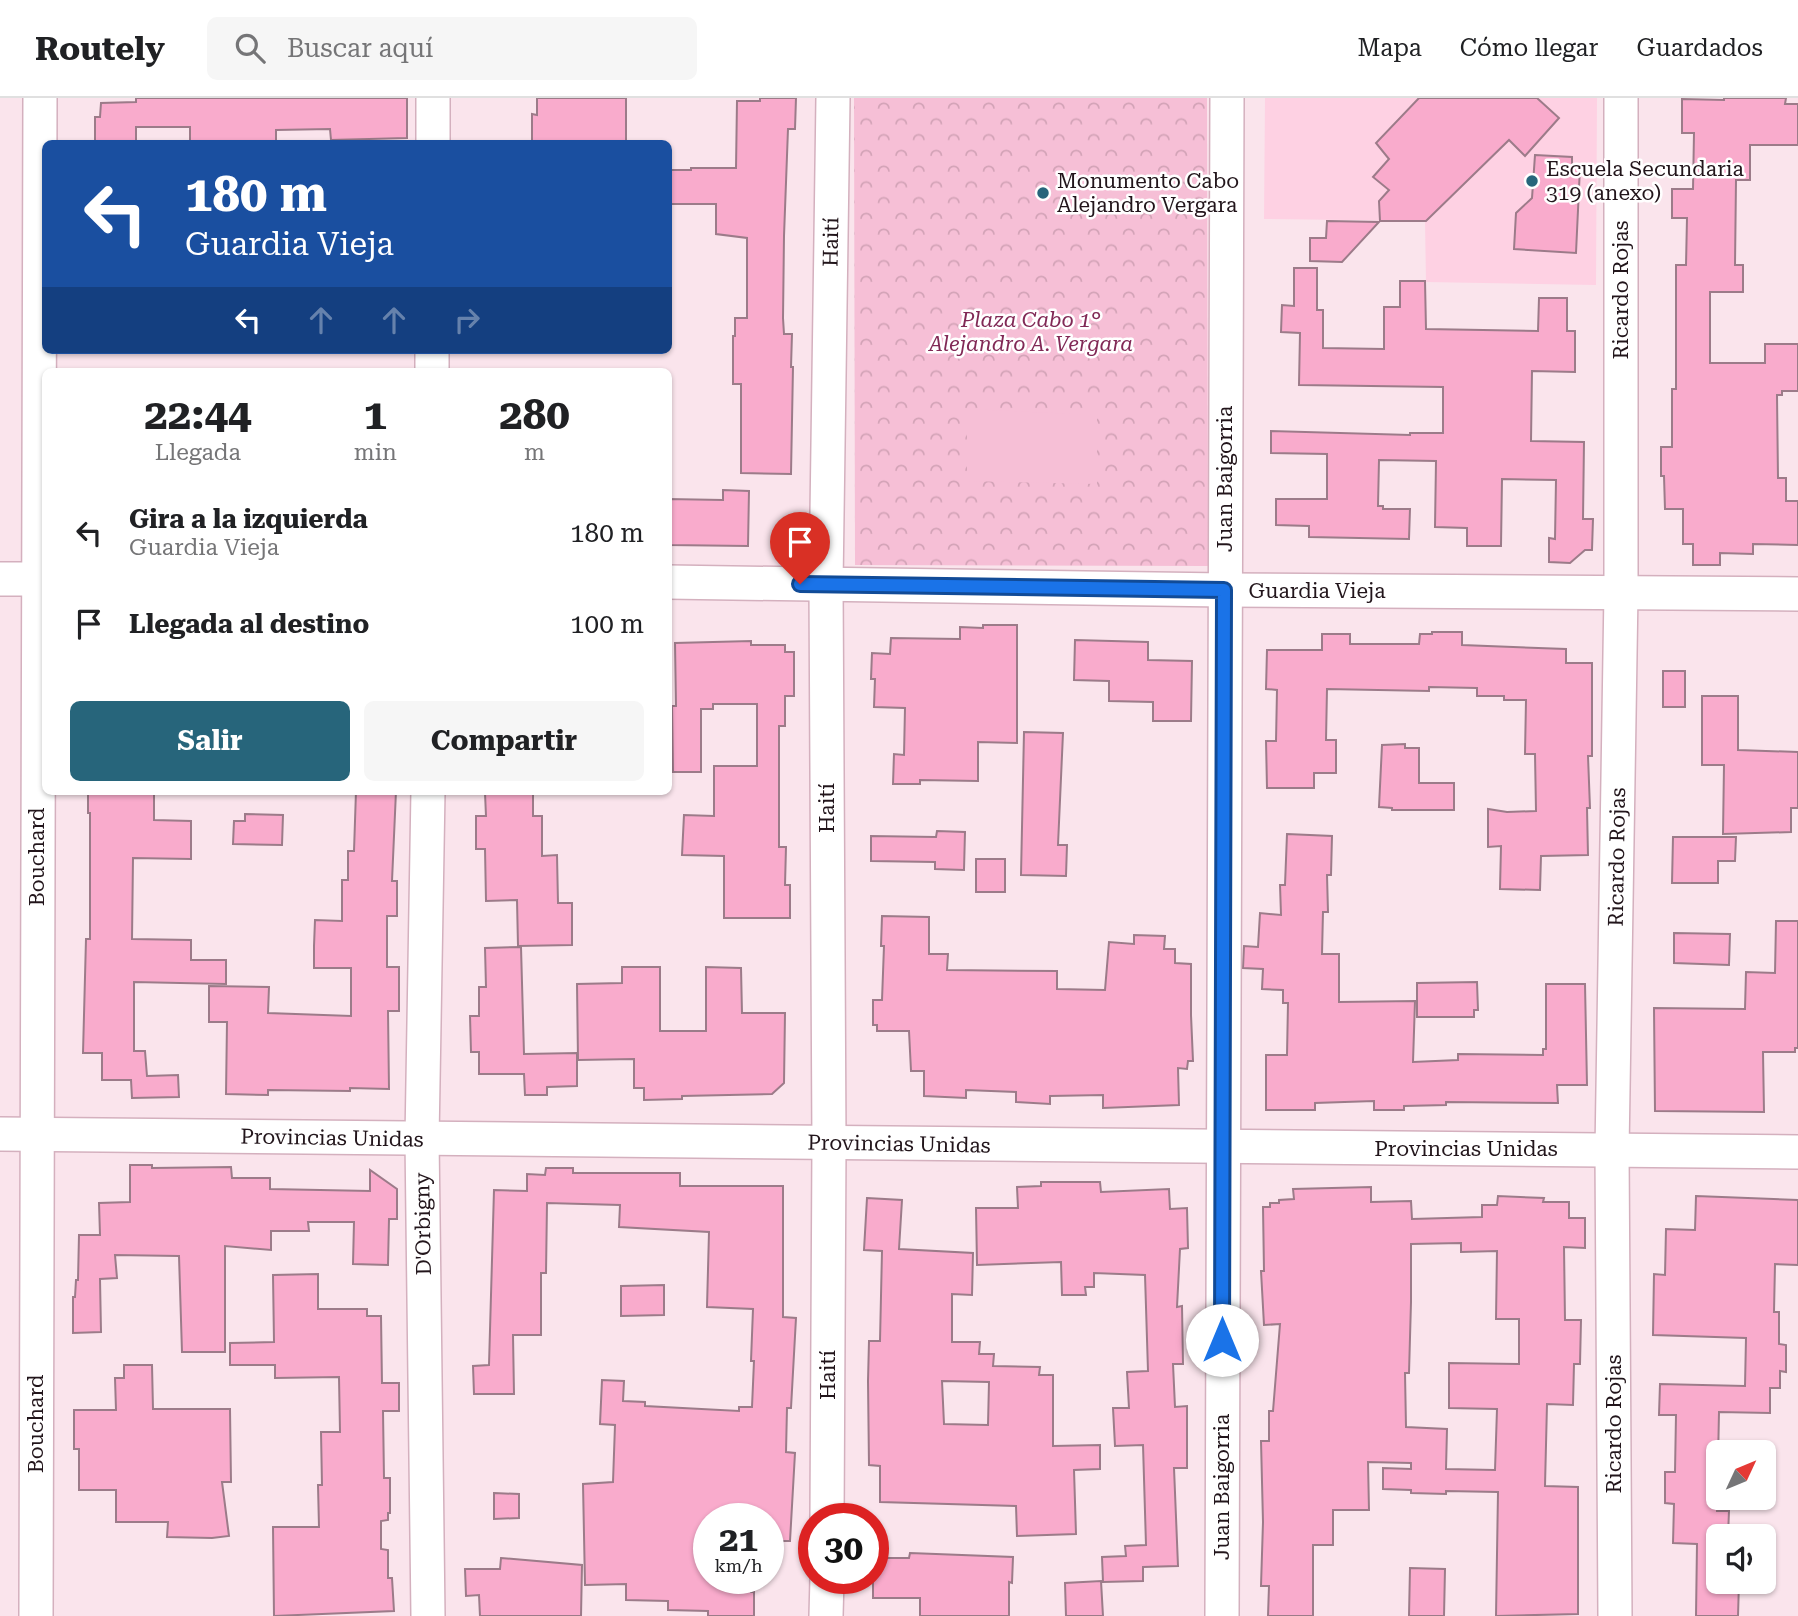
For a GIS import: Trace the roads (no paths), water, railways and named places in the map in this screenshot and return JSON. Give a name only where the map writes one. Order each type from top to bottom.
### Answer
[{"type":"street","name":"Bouchard","points":[[36,1616],[36,1135],[42,579],[40,98]]},
{"type":"street","points":[[433,98],[433,140]]},
{"type":"street","name":"Haití","points":[[827,1503],[829,1143],[826,584],[834,98]]},
{"type":"street","name":"Juan Baigorria","points":[[1222,1616],[1227,98]]},
{"type":"street","name":"Ricardo Rojas","points":[[1615,1616],[1612,1151],[1621,592],[1621,98]]},
{"type":"street","points":[[0,579],[42,579]]},
{"type":"street","name":"Guardia Vieja","points":[[672,582],[1798,594]]},
{"type":"street","name":"D'Orbigny","points":[[428,795],[422,1139],[428,1616]]},
{"type":"street","name":"Provincias Unidas","points":[[0,1134],[1798,1152]]},
{"type":"street","points":[[826,1616],[827,1594]]},
{"type":"place","name":"Escuela Secundaria 319 (anexo)","points":[[1532,181]]},
{"type":"place","name":"Monumento Cabo Alejandro Vergara","points":[[1043,193]]},
{"type":"park label","name":"Plaza Cabo 1° Alejandro A. Vergara","points":[[1031,332]]}]
